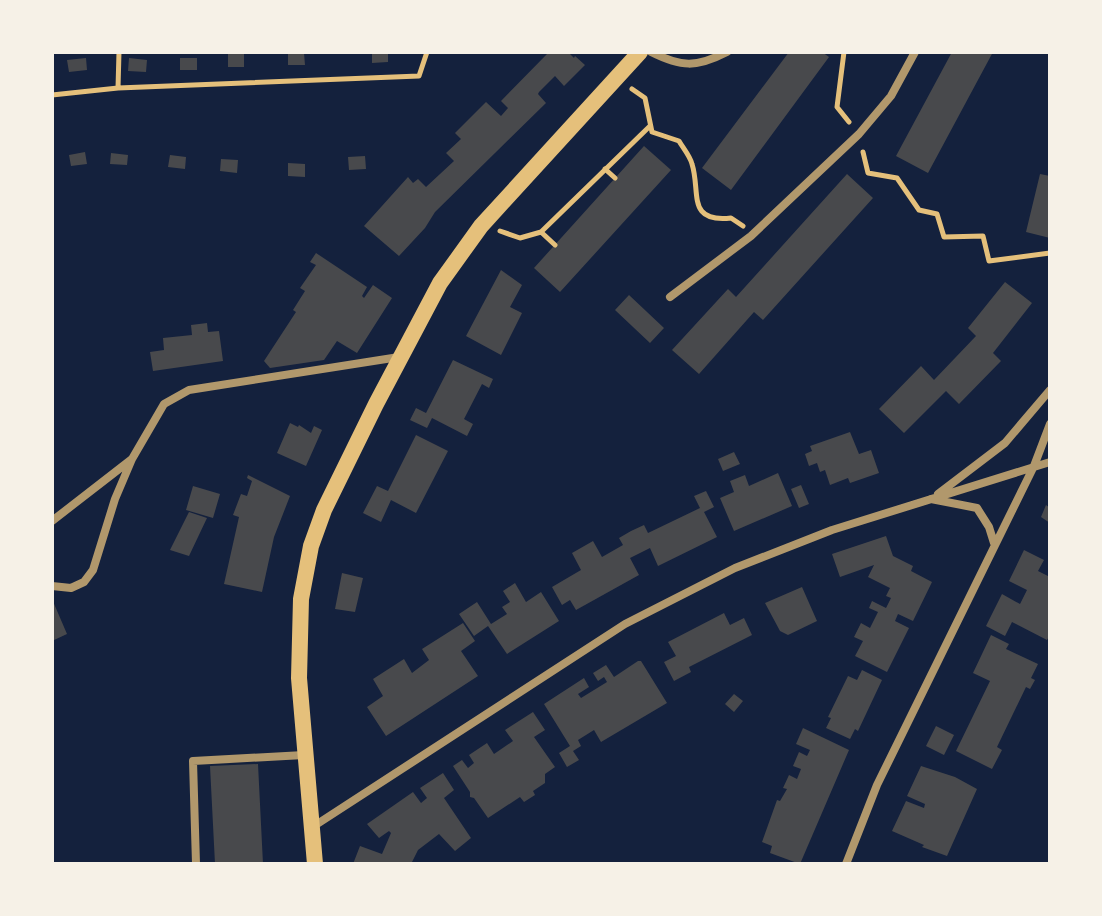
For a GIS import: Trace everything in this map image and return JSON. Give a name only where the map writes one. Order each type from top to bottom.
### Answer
[{"type":"main road","points":[[315,864],[299,678],[301,599],[311,546],[324,510],[440,283],[481,226],[640,52]]},
{"type":"street","points":[[651,52],[674,63],[700,64],[727,52]]},
{"type":"street","points":[[670,297],[751,236],[859,134],[891,96],[915,52]]},
{"type":"street","points":[[52,586],[71,588],[84,582],[93,570],[115,499],[132,459],[164,404],[189,390],[400,357]]},
{"type":"street","points":[[931,499],[1005,443],[1050,390]]},
{"type":"street","points":[[846,864],[877,785],[1034,466],[1050,424]]},
{"type":"street","points":[[52,521],[132,459]]},
{"type":"street","points":[[311,828],[625,624],[735,568],[832,530],[1050,462]]},
{"type":"street","points":[[931,499],[977,508],[989,527],[994,543]]},
{"type":"street","points":[[196,864],[193,761],[304,755]]},
{"type":"path","points":[[118,88],[119,52]]},
{"type":"path","points":[[52,95],[118,88],[419,76],[427,52]]},
{"type":"path","points":[[844,52],[837,107],[859,134],[868,173],[897,178],[919,210],[937,214],[944,237],[983,236],[989,261],[1050,253]]},
{"type":"path","points":[[616,77],[645,98],[652,132],[679,141],[692,164],[695,201],[704,214],[717,219],[731,218],[742,224],[751,236]]},
{"type":"path","points":[[520,238],[541,232],[650,125]]},
{"type":"path","points":[[605,169],[615,178]]},
{"type":"path","points":[[541,232],[555,245]]},
{"type":"building","points":[[372,52],[388,52],[388,62],[372,63]]},
{"type":"building","points":[[545,52],[572,52],[570,54],[574,58],[585,65],[564,86],[555,76],[539,92],[546,103],[435,212],[399,256],[364,226],[408,177],[413,183],[418,179],[426,187],[454,161],[446,153],[461,139],[455,133],[486,102],[501,116],[508,108],[501,101],[547,54]]},
{"type":"building","points":[[789,52],[822,52],[829,57],[731,190],[702,168]]},
{"type":"building","points":[[952,52],[993,52],[928,173],[896,156]]},
{"type":"building","points":[[288,53],[304,53],[305,65],[288,65]]},
{"type":"building","points":[[228,54],[244,54],[244,67],[228,67]]},
{"type":"building","points":[[86,58],[87,70],[69,72],[67,60]]},
{"type":"building","points":[[129,58],[147,60],[146,72],[128,71]]},
{"type":"building","points":[[180,58],[197,58],[197,70],[180,70]]},
{"type":"building","points":[[644,146],[671,170],[560,292],[534,268]]},
{"type":"building","points":[[85,152],[87,164],[71,166],[69,155]]},
{"type":"building","points":[[111,153],[128,155],[127,165],[110,164]]},
{"type":"building","points":[[170,155],[186,157],[185,169],[168,167]]},
{"type":"building","points":[[365,156],[366,169],[349,170],[348,157]]},
{"type":"building","points":[[221,159],[238,160],[237,173],[220,171]]},
{"type":"building","points":[[288,163],[305,164],[305,177],[288,176]]},
{"type":"building","points":[[847,174],[873,198],[763,320],[754,312],[699,374],[672,350],[728,289],[736,297]]},
{"type":"building","points":[[1040,174],[1050,176],[1050,238],[1026,232]]},
{"type":"building","points":[[316,253],[367,287],[362,296],[364,298],[373,285],[392,298],[357,353],[337,341],[324,360],[270,368],[264,361],[296,312],[293,310],[305,291],[300,288],[316,265],[310,262]]},
{"type":"building","points":[[501,270],[522,285],[510,307],[522,313],[501,355],[466,336]]},
{"type":"building","points":[[1005,282],[1032,303],[993,353],[1001,361],[959,404],[946,391],[904,433],[879,409],[921,366],[934,380],[976,336],[968,328]]},
{"type":"building","points":[[629,295],[664,328],[650,343],[615,310]]},
{"type":"building","points":[[207,323],[208,332],[219,331],[223,361],[153,371],[150,352],[164,350],[163,338],[192,335],[191,325]]},
{"type":"building","points":[[453,360],[493,379],[489,388],[482,384],[464,419],[473,424],[467,436],[432,418],[427,428],[410,420],[416,408],[426,413]]},
{"type":"building","points":[[290,423],[311,433],[314,426],[322,430],[306,466],[277,453]]},
{"type":"building","points":[[850,432],[859,454],[871,450],[879,473],[850,483],[848,478],[830,485],[825,470],[820,472],[817,463],[809,466],[805,454],[812,451],[810,446]]},
{"type":"building","points":[[416,435],[448,451],[416,513],[391,500],[381,522],[363,513],[377,486],[388,491]]},
{"type":"building","points":[[734,452],[740,464],[723,471],[718,459]]},
{"type":"building","points":[[778,473],[792,506],[734,531],[720,498],[734,492],[730,481],[745,475],[749,486]]},
{"type":"building","points":[[248,475],[290,496],[274,537],[262,592],[224,584],[239,517],[233,515],[241,494],[247,496],[252,481],[247,478]]},
{"type":"building","points":[[801,485],[809,504],[799,508],[791,489]]},
{"type":"building","points":[[193,486],[220,494],[213,518],[186,510]]},
{"type":"building","points":[[706,491],[714,507],[704,512],[717,537],[658,566],[650,548],[630,558],[639,575],[576,610],[570,600],[562,605],[552,587],[581,570],[572,553],[593,541],[602,557],[623,545],[619,538],[631,531],[644,525],[648,533],[700,508],[694,496]]},
{"type":"building","points":[[1046,505],[1050,508],[1050,523],[1041,517]]},
{"type":"building","points":[[189,512],[207,518],[189,556],[170,550]]},
{"type":"building","points":[[886,536],[893,556],[913,566],[911,571],[932,582],[913,621],[898,614],[895,621],[909,628],[887,672],[855,656],[863,641],[854,637],[861,623],[870,628],[878,612],[869,608],[872,601],[886,608],[891,598],[886,596],[890,588],[868,577],[874,565],[840,577],[832,554]]},
{"type":"building","points":[[1024,550],[1044,560],[1038,571],[1050,577],[1050,635],[1047,640],[1012,622],[1005,636],[986,626],[1002,594],[1020,604],[1027,590],[1009,581]]},
{"type":"building","points":[[342,573],[363,578],[355,612],[335,609]]},
{"type":"building","points":[[515,583],[526,602],[541,592],[559,621],[507,654],[488,626],[474,636],[459,614],[477,602],[491,624],[507,614],[502,607],[510,602],[503,591]]},
{"type":"building","points":[[802,587],[817,621],[788,635],[780,631],[765,603]]},
{"type":"building","points":[[52,599],[67,634],[52,641]]},
{"type":"building","points":[[724,613],[730,625],[744,618],[752,635],[689,667],[691,672],[674,681],[664,662],[676,656],[668,642]]},
{"type":"building","points":[[463,623],[475,641],[461,651],[478,676],[386,736],[367,707],[383,696],[373,679],[404,659],[412,673],[429,660],[422,649]]},
{"type":"building","points":[[991,635],[1009,644],[1006,649],[1038,664],[1031,678],[1035,680],[1030,689],[1026,687],[997,747],[1002,750],[992,769],[956,751],[990,681],[973,673]]},
{"type":"building","points":[[641,661],[667,703],[601,742],[594,730],[578,740],[581,746],[573,751],[579,760],[567,767],[559,753],[570,746],[544,704],[584,678],[589,687],[578,694],[581,698],[607,682],[604,677],[598,681],[593,673],[606,665],[614,677]]},
{"type":"building","points":[[862,670],[882,680],[858,731],[855,729],[850,739],[826,728],[831,718],[828,717],[848,676],[857,680]]},
{"type":"building","points":[[734,694],[743,701],[734,712],[725,704]]},
{"type":"building","points":[[533,712],[545,730],[534,737],[555,767],[545,774],[545,783],[533,791],[535,795],[524,802],[520,797],[488,818],[470,797],[470,792],[453,766],[462,760],[468,768],[474,763],[469,755],[487,743],[494,754],[513,741],[505,730]]},
{"type":"building","points":[[936,726],[954,735],[944,755],[926,746]]},
{"type":"building","points":[[803,728],[849,750],[800,864],[770,853],[772,846],[762,842],[777,800],[780,801],[787,789],[783,788],[789,775],[797,779],[801,769],[793,766],[799,752],[807,756],[810,750],[796,744]]},
{"type":"building","points":[[258,764],[263,864],[215,864],[210,766]]},
{"type":"building","points":[[921,766],[955,777],[977,789],[947,856],[892,831],[906,801],[924,808],[925,804],[907,796]]},
{"type":"building","points":[[443,773],[454,790],[444,798],[471,838],[455,851],[439,834],[418,850],[411,864],[353,864],[360,846],[382,854],[391,833],[389,831],[379,838],[367,824],[413,792],[421,803],[427,798],[420,788]]}]
